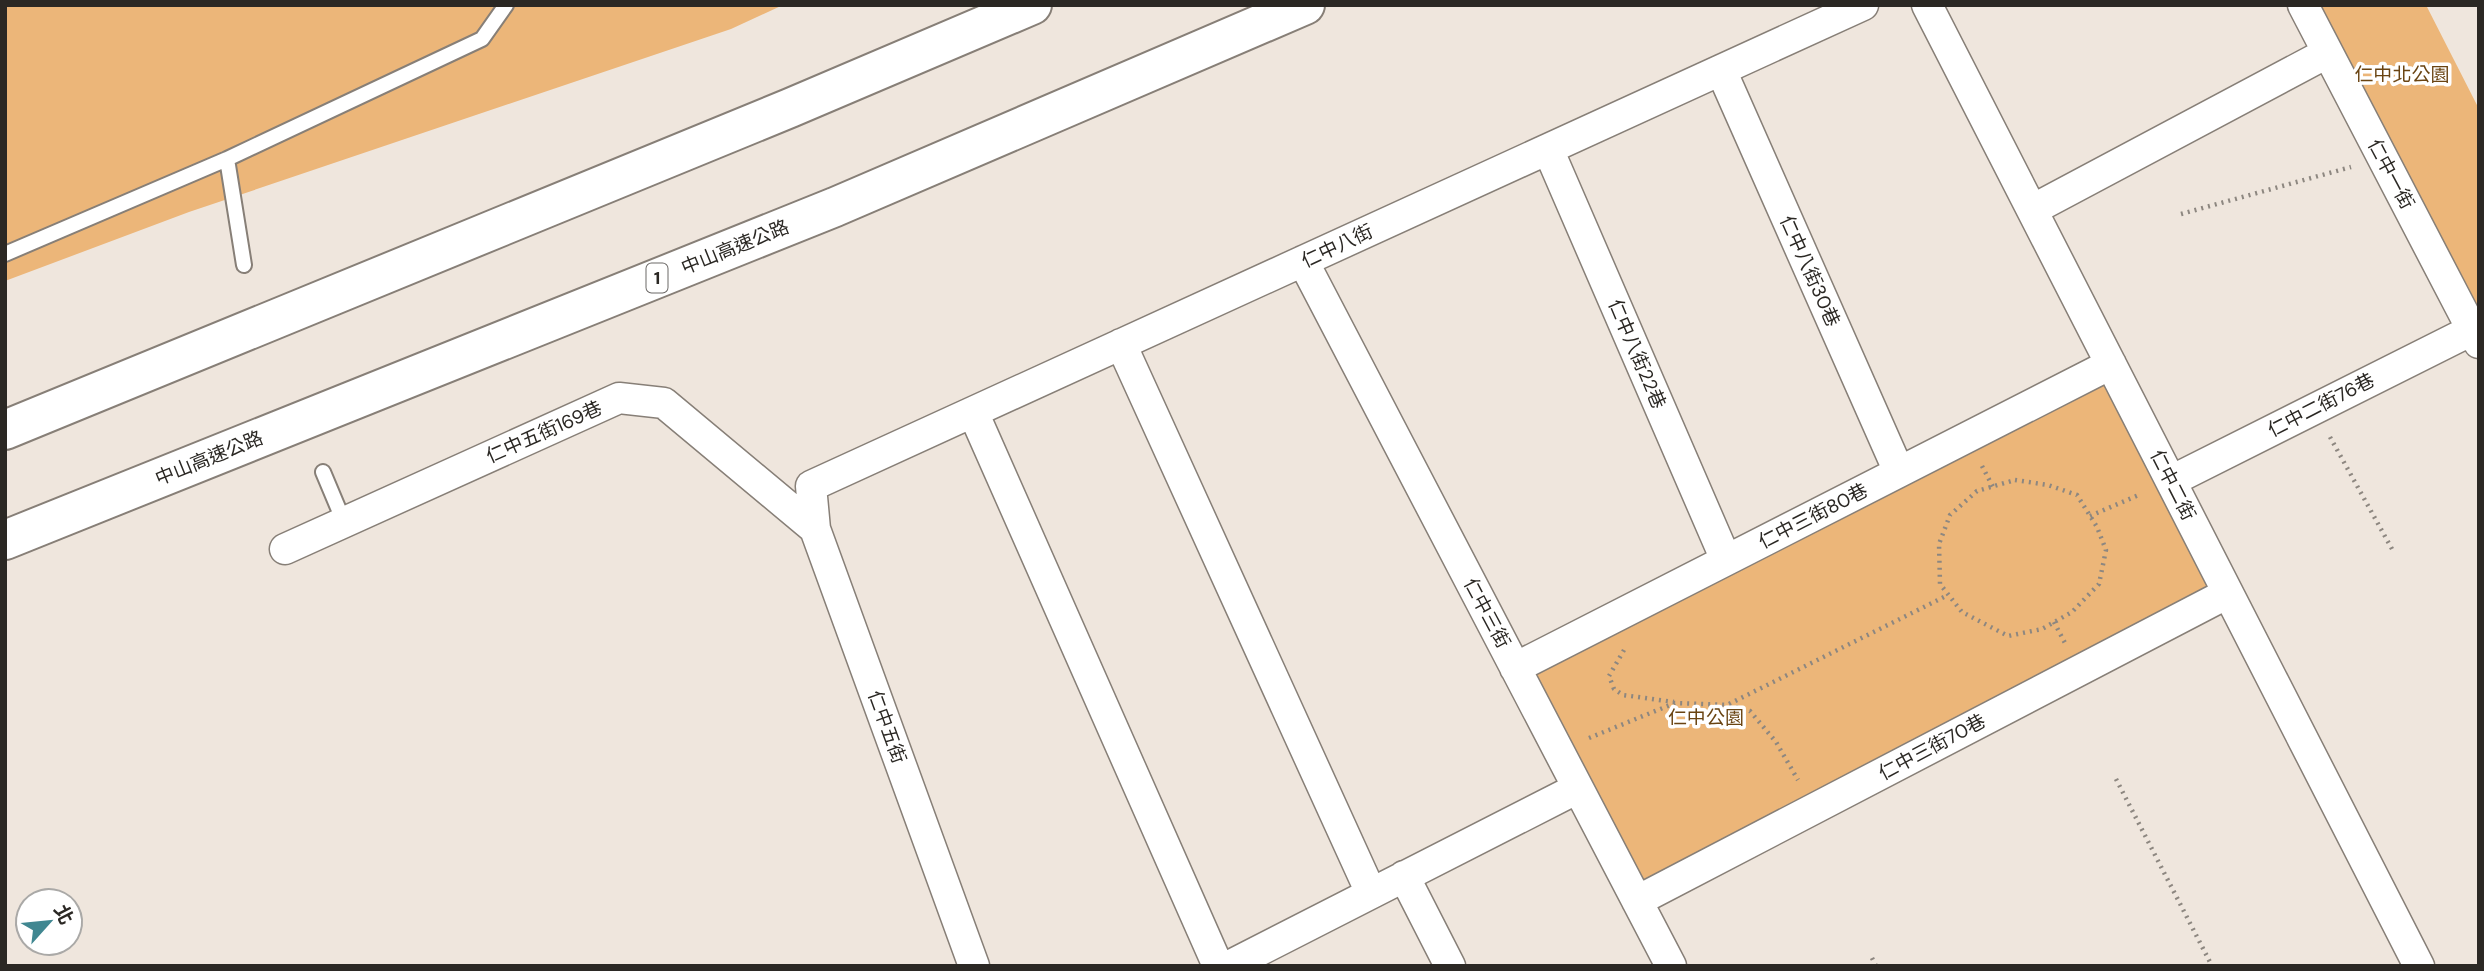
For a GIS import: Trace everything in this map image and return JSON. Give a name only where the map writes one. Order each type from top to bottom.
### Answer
[{"type":"highway","points":[[5,430],[790,108],[1032,5]]},
{"type":"highway","name":"中山高速公路","points":[[5,540],[835,207],[1305,5]]},
{"type":"street","name":"仁中八街","points":[[811,486],[1863,5]]},
{"type":"street","name":"仁中二街","points":[[1927,5],[2419,966]]},
{"type":"street","name":"仁中一街","points":[[2303,5],[2475,336]]},
{"type":"street","points":[[2032,210],[2328,52]]},
{"type":"street","name":"仁中八街30巷","points":[[1721,70],[1899,472]]},
{"type":"street","name":"仁中八街22巷","points":[[1548,149],[1726,560]]},
{"type":"street","name":"仁中三街","points":[[1303,261],[1671,966]]},
{"type":"street","name":"仁中二街76巷","points":[[2171,481],[2314,409],[2475,336]]},
{"type":"street","points":[[1121,344],[1371,893]]},
{"type":"street","name":"仁中三街80巷","points":[[1515,668],[2111,364]]},
{"type":"street","name":"仁中五街169巷","points":[[285,549],[619,398],[664,403],[816,529]]},
{"type":"street","points":[[973,412],[1231,965],[1578,788]]},
{"type":"street","name":"仁中五街","points":[[811,486],[816,529],[974,966]]},
{"type":"street","name":"仁中三街70巷","points":[[1637,901],[2228,593]]},
{"type":"street","points":[[1404,876],[1450,966]]},
{"type":"lane","points":[[5,254],[227,159],[482,39],[506,5]]},
{"type":"lane","points":[[227,159],[244,265]]},
{"type":"lane","points":[[323,472],[344,522]]},
{"type":"path","points":[[2181,214],[2382,158]]},
{"type":"path","points":[[2314,409],[2392,549]]},
{"type":"path","points":[[2015,480],[2048,485],[2077,495],[2090,516],[2106,550],[2099,584],[2072,612],[2042,629],[2008,636],[1962,612],[1940,584],[1939,544],[1950,515],[1977,491],[2015,480]]},
{"type":"path","points":[[2090,516],[2171,481]]},
{"type":"path","points":[[1728,705],[1948,595]]},
{"type":"path","points":[[1628,611],[1626,647],[1609,676],[1614,689],[1623,695],[1675,703],[1728,705],[1750,711],[1776,742],[1815,808]]},
{"type":"path","points":[[1561,754],[1595,734],[1675,703]]},
{"type":"path","points":[[2116,779],[2212,966]]},
{"type":"path","points":[[1872,958],[1876,966]]},
{"type":"green space","points":[[5,5],[783,5],[731,29],[189,212],[5,281]]},
{"type":"green space","name":"仁中北公園","points":[[2306,5],[2426,5],[2479,109],[2479,337]]},
{"type":"green space","name":"仁中公園","points":[[2111,364],[2228,593],[1637,901],[1515,668]]}]
